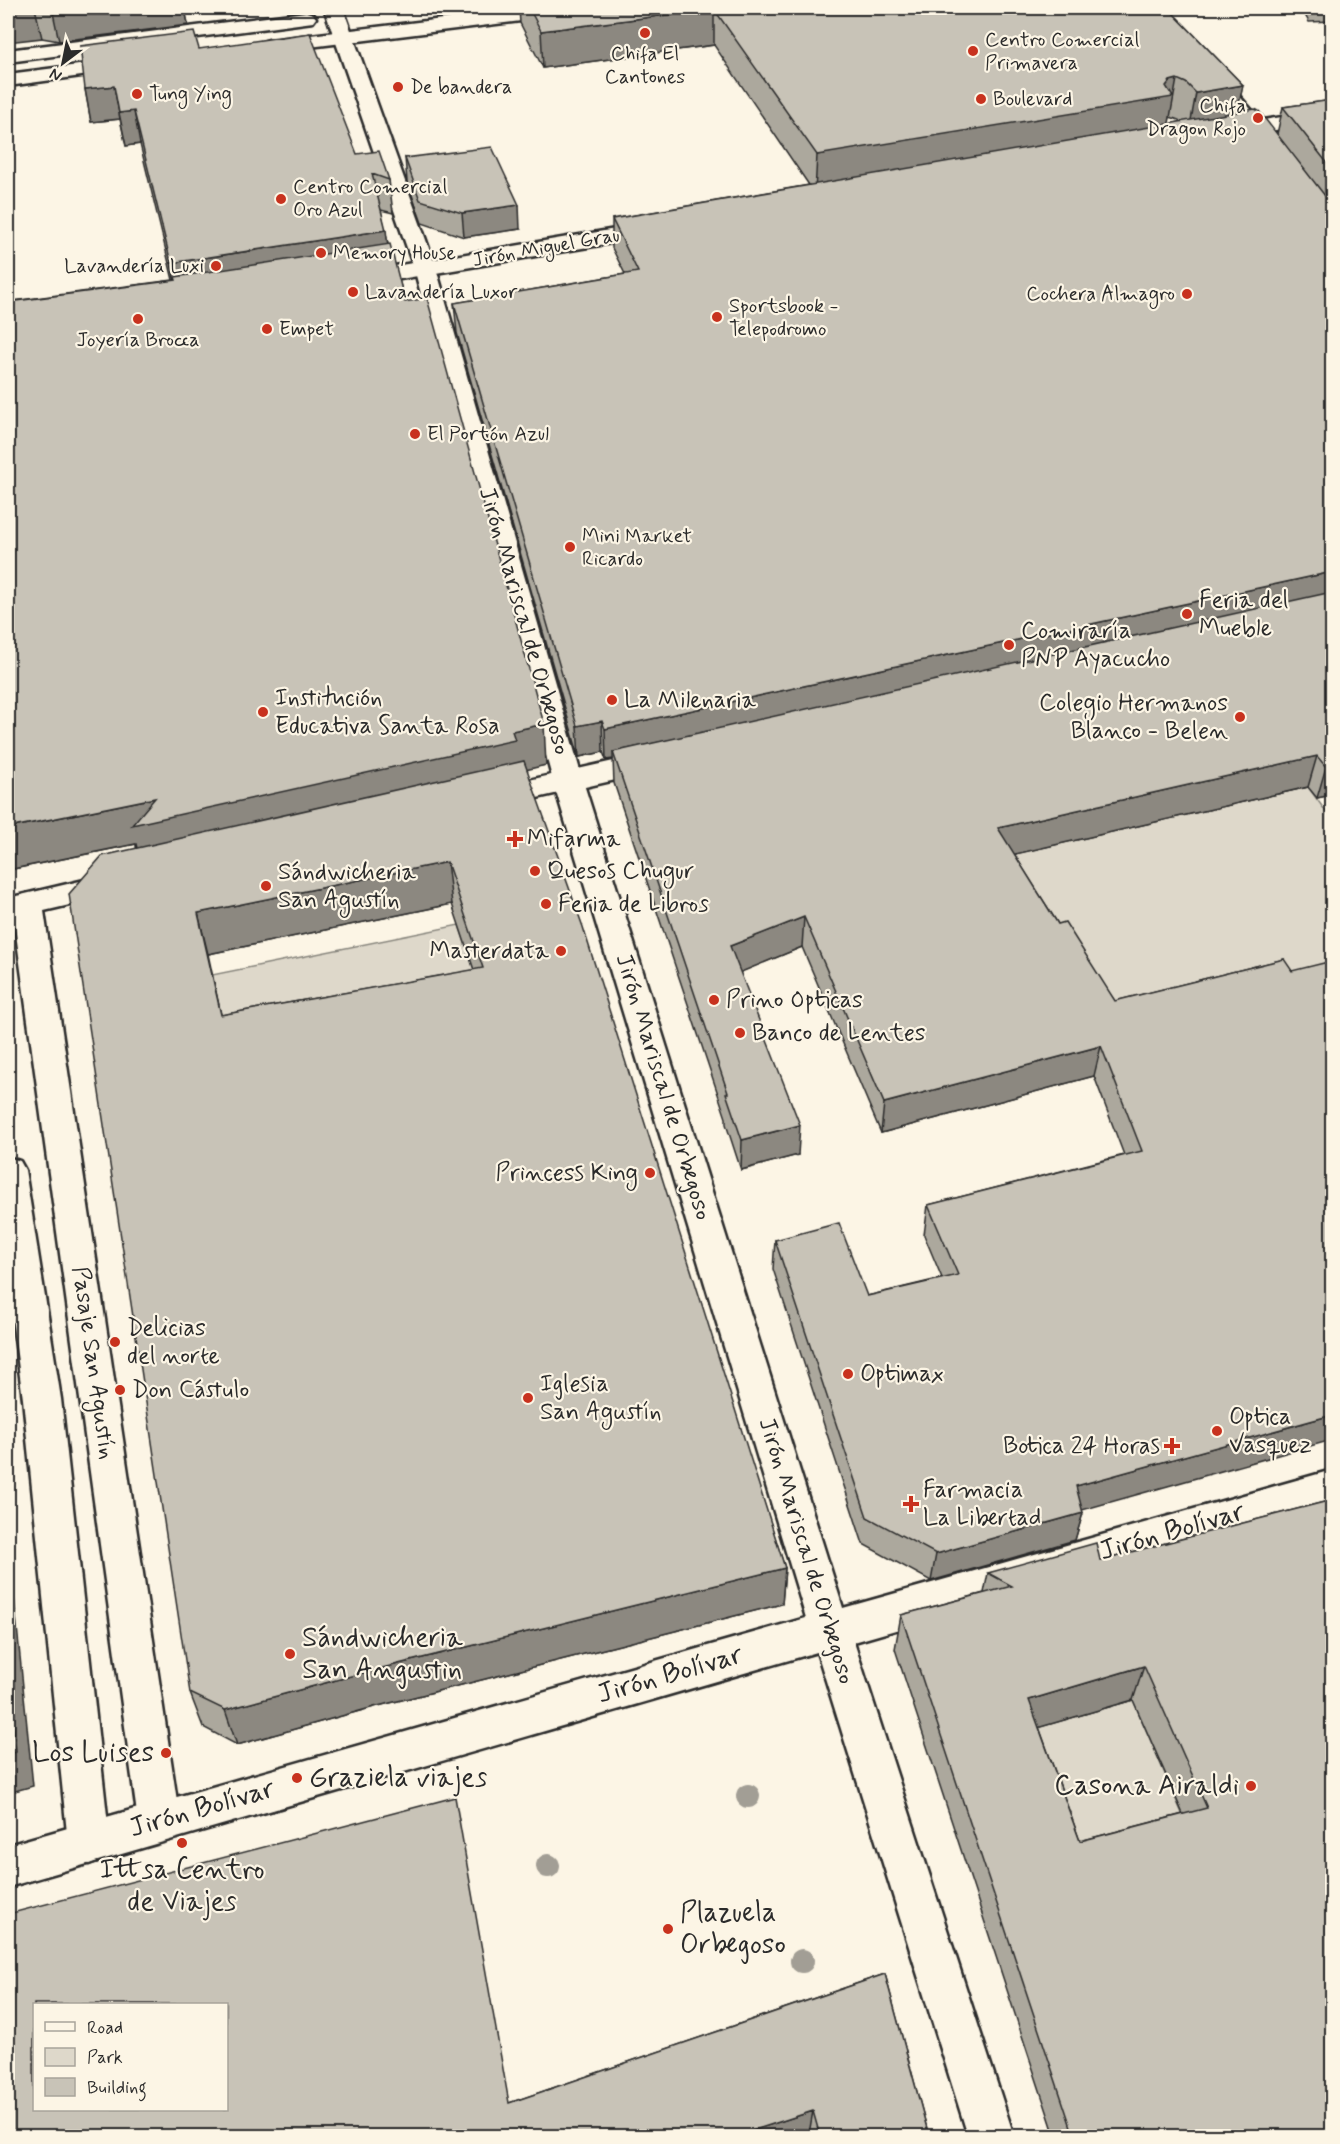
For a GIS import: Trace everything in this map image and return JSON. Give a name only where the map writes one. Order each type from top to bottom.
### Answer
[{"type":"street","points":[[250,48],[577,8]]},
{"type":"street","points":[[1152,8],[1285,162]]},
{"type":"street","points":[[8,56],[334,11],[357,11]]},
{"type":"street","name":"Jirón Mariscal de Orbegoso","points":[[334,11],[425,268],[568,780],[830,1630],[990,2136]]},
{"type":"street","points":[[8,80],[146,62]]},
{"type":"street","points":[[1204,136],[1332,115]]},
{"type":"street","name":"Jirón Miguel Grau","points":[[332,283],[681,225]]},
{"type":"street","points":[[464,804],[684,755]]},
{"type":"street","points":[[17,906],[142,878]]},
{"type":"street","name":"Pasaje San Agustín","points":[[17,906],[159,1821]]},
{"type":"street","points":[[8,1170],[42,1399],[88,1843]]},
{"type":"street","name":"Jirón Bolívar","points":[[8,1866],[1332,1487]]},
{"type":"green space","points":[[1308,787],[1332,820],[1332,989],[1108,1031],[1004,875],[1027,825],[1042,848]]},
{"type":"green space","points":[[459,925],[488,1010],[231,1057],[212,975]]},
{"type":"green space","points":[[1133,1700],[1193,1839],[1069,1871],[1020,1733]]},
{"type":"building","name":"Boulevard","points":[[529,8],[1168,8],[1243,85],[1196,93],[1186,83],[1177,79],[1170,81],[1166,86],[1173,97],[817,155],[714,9],[541,31]]},
{"type":"building","points":[[194,32],[199,49],[310,33],[357,154],[379,151],[389,180],[372,174],[386,230],[171,263],[134,111],[119,113],[114,86],[85,89],[80,46]]},
{"type":"building","points":[[1332,100],[1332,169],[1283,107]]},
{"type":"building","points":[[1255,109],[1259,111],[1332,202],[1332,572],[605,729],[602,721],[577,726],[454,303],[638,272],[612,219]]},
{"type":"building","points":[[492,147],[519,205],[462,213],[420,200],[405,158]]},
{"type":"building","points":[[390,244],[405,302],[427,298],[544,724],[512,731],[515,740],[132,825],[155,798],[8,828],[8,302],[176,280],[175,277]]},
{"type":"building","points":[[1332,592],[1332,766],[1326,767],[1317,756],[998,828],[1058,924],[1065,922],[1115,1001],[1284,959],[1292,971],[1332,961],[1332,1415],[1076,1486],[1083,1513],[936,1554],[867,1517],[775,1240],[839,1223],[867,1296],[958,1275],[928,1205],[1142,1151],[1101,1046],[884,1103],[804,917],[730,946],[800,1125],[742,1140],[613,752]]},
{"type":"building","points":[[524,761],[583,927],[785,1568],[366,1672],[225,1710],[190,1693],[69,894],[102,856]],"holes":[[[447,862],[483,968],[221,1015],[198,913]]]},
{"type":"building","points":[[1332,1500],[1332,2136],[1074,2136],[901,1615],[1012,1586],[988,1573],[1096,1543],[1100,1560]],"holes":[[[1144,1666],[1207,1808],[1080,1841],[1029,1700]]]},
{"type":"building","points":[[8,1668],[16,1752],[8,1755]]},
{"type":"building","points":[[455,1797],[509,2103],[885,1974],[929,2136],[820,2136],[813,2111],[736,2136],[8,2136],[8,1914]]},
{"type":"place","name":"Chifa El Cantones","points":[[645,33]]},
{"type":"place","name":"Centro Comercial Primavera","points":[[973,51]]},
{"type":"place","name":"De bandera","points":[[398,87]]},
{"type":"place","name":"Tung Ying","points":[[137,94]]},
{"type":"place","name":"Boulevard","points":[[981,99]]},
{"type":"place","name":"Chifa Dragon Rojo","points":[[1258,118]]},
{"type":"place","name":"Centro Comercial Oro Azul","points":[[281,199]]},
{"type":"place","name":"Memory House","points":[[321,253]]},
{"type":"place","name":"Lavandería Luxi","points":[[216,266]]},
{"type":"place","name":"Lavandería Luxor","points":[[353,292]]},
{"type":"place","name":"Cochera Almagro","points":[[1187,294]]},
{"type":"place","name":"Sportsbook - Telepodromo","points":[[717,317]]},
{"type":"place","name":"Joyería Brocca","points":[[138,319]]},
{"type":"place","name":"Empet","points":[[267,329]]},
{"type":"place","name":"El Portón Azul","points":[[415,434]]},
{"type":"place","name":"Mini Market Ricardo","points":[[570,547]]},
{"type":"place","name":"Feria del Mueble","points":[[1187,614]]},
{"type":"place","name":"Comiraría PNP Ayacucho","points":[[1009,645]]},
{"type":"place","name":"La Milenaria","points":[[612,700]]},
{"type":"place","name":"Institución Educativa Santa Rosa","points":[[263,712]]},
{"type":"place","name":"Colegio Hermanos Blanco - Belen","points":[[1240,717]]},
{"type":"place","name":"Mifarma","points":[[515,839]]},
{"type":"place","name":"Quesos Chugur","points":[[535,871]]},
{"type":"place","name":"Sándwicheria San Agustín","points":[[266,886]]},
{"type":"place","name":"Feria de Libros","points":[[546,904]]},
{"type":"place","name":"Masterdata","points":[[561,951]]},
{"type":"place","name":"Prino Opticas","points":[[714,1000]]},
{"type":"place","name":"Banco de Lentes","points":[[740,1033]]},
{"type":"place","name":"Princess King","points":[[650,1173]]},
{"type":"place","name":"Delicias del norte","points":[[115,1342]]},
{"type":"place","name":"Optimax","points":[[848,1374]]},
{"type":"place","name":"Don Cástulo","points":[[120,1390]]},
{"type":"place","name":"Iglesia San Agustín","points":[[528,1398]]},
{"type":"place","name":"Optica Vasquez","points":[[1217,1431]]},
{"type":"place","name":"Botica 24 Horas","points":[[1172,1446]]},
{"type":"place","name":"Farmacia La Libertad","points":[[911,1504]]},
{"type":"place","name":"Sándwicheria San Angustin","points":[[290,1654]]},
{"type":"place","name":"Los Luises","points":[[166,1753]]},
{"type":"place","name":"Graziela viajes","points":[[297,1778]]},
{"type":"place","name":"Casona Airaldi","points":[[1251,1786]]},
{"type":"place","name":"Ittsa Centro de Viajes","points":[[182,1843]]},
{"type":"place","name":"Plazuela Orbegoso","points":[[668,1929]]}]
